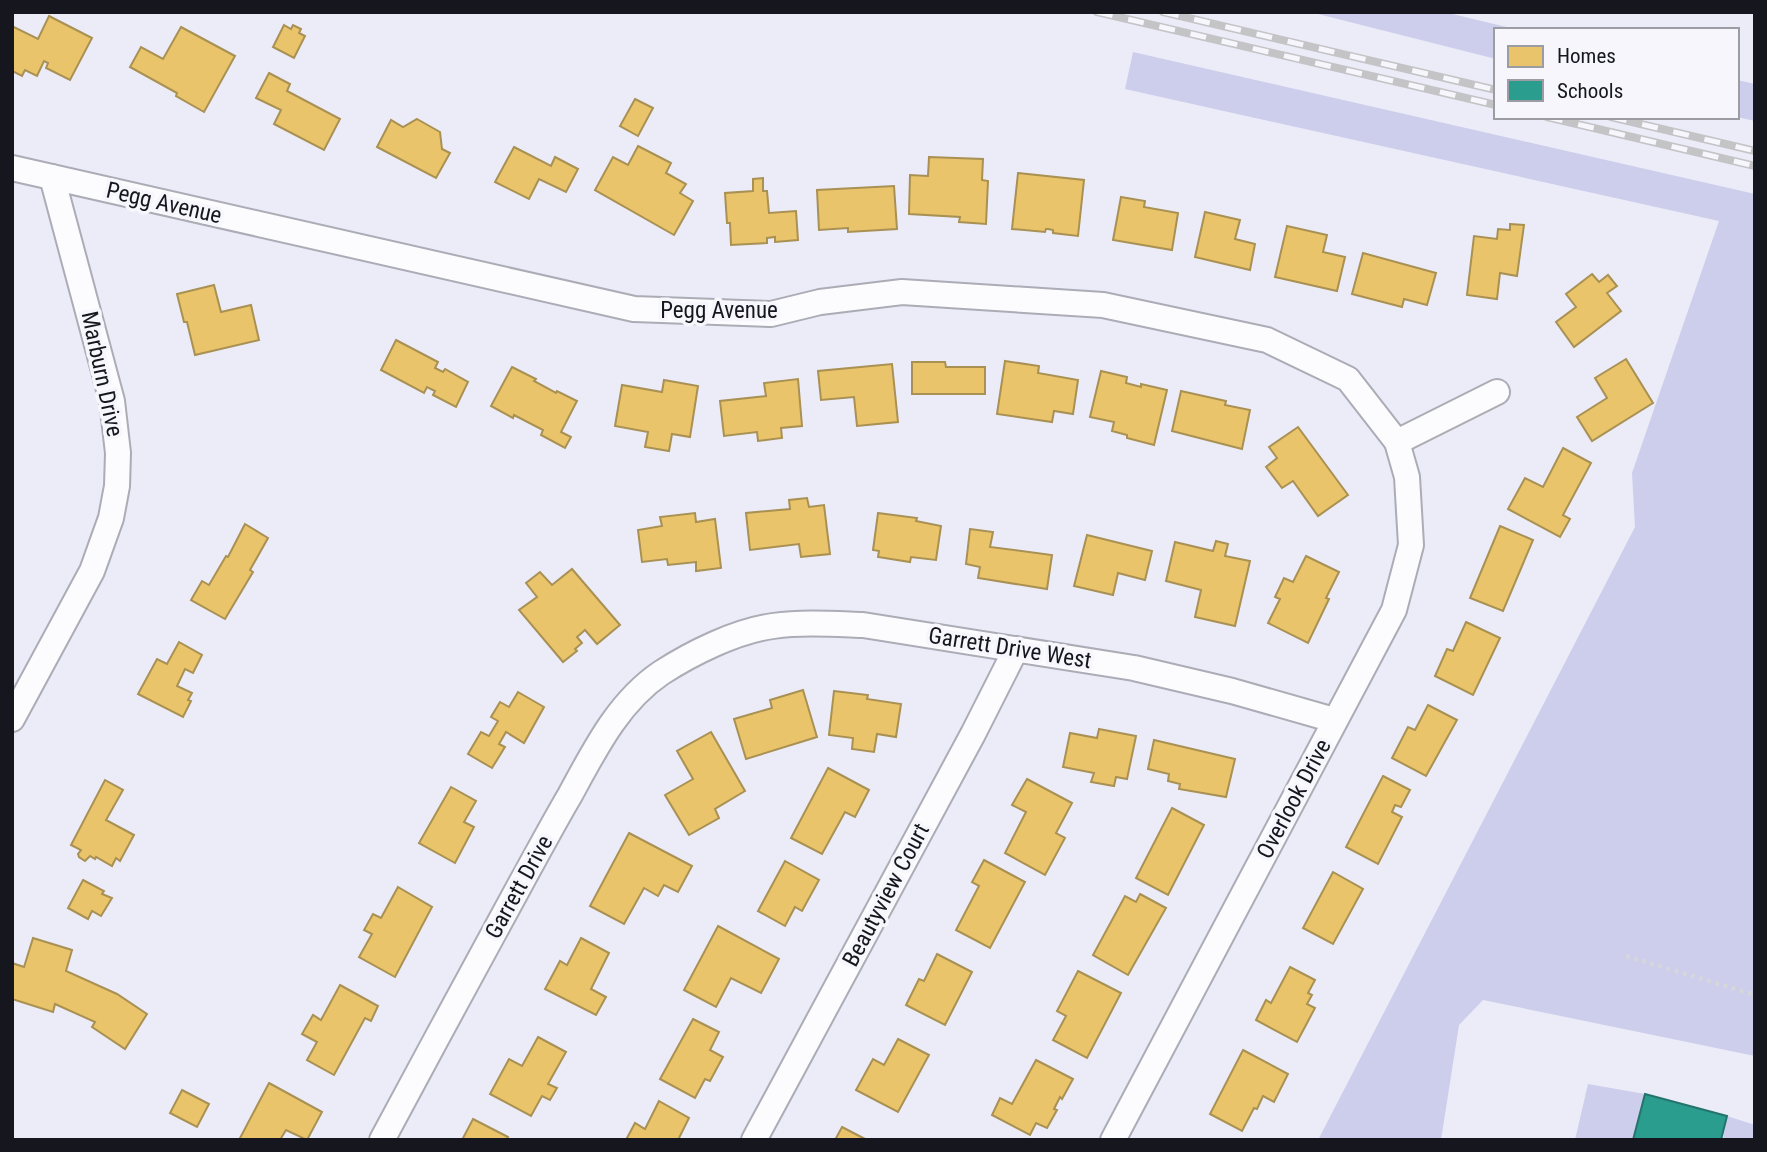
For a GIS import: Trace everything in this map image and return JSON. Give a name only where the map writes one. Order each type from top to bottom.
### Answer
[{"type":"street","name":"Pegg Avenue","points":[[12,168],[634,309],[771,314],[820,303],[902,292],[1103,305],[1267,340],[1348,379],[1397,442]]},
{"type":"street","name":"Marburn Drive","points":[[12,719],[92,571],[111,518],[117,486],[118,453],[112,401],[52,177]]},
{"type":"street","points":[[1397,442],[1497,392]]},
{"type":"street","name":"Overlook Drive","points":[[1113,1140],[1394,610],[1411,545],[1407,477],[1397,442]]},
{"type":"street","name":"Garrett Drive West","points":[[686,659],[732,637],[772,626],[819,623],[863,625],[1134,668],[1232,691],[1334,720]]},
{"type":"street","name":"Beautyview Court","points":[[754,1140],[1016,649]]},
{"type":"street","name":"Garrett Drive","points":[[382,1140],[612,722],[633,698],[660,674],[686,659]]},
{"type":"path","points":[[1626,956],[1755,995]]},
{"type":"shaded area","points":[[1310,12],[1444,12],[1511,28],[1494,28],[1494,58]]},
{"type":"shaded area","points":[[1133,52],[1755,194],[1755,1056],[1483,1000],[1459,1025],[1441,1140],[1318,1140],[1635,527],[1632,473],[1719,221],[1125,89]]},
{"type":"shaded area","points":[[1739,80],[1755,84],[1755,121],[1739,117]]},
{"type":"shaded area","points":[[1588,1084],[1645,1094],[1633,1140],[1575,1140]]},
{"type":"shaded area","points":[[1727,1116],[1755,1125],[1755,1140],[1723,1140]]},
{"type":"building: Homes","points":[[49,16],[92,38],[70,80],[46,68],[48,63],[44,61],[37,76],[25,70],[22,76],[12,71],[12,26],[38,39]]},
{"type":"building: Homes","points":[[284,25],[291,29],[293,25],[301,29],[299,33],[305,36],[294,58],[273,47]]},
{"type":"building: Homes","points":[[181,27],[235,56],[204,112],[176,96],[177,93],[130,67],[141,47],[163,59]]},
{"type":"building: Homes","points":[[269,73],[290,84],[287,91],[340,119],[324,150],[274,124],[281,110],[256,98]]},
{"type":"building: Homes","points":[[635,99],[653,108],[638,136],[620,126]]},
{"type":"building: Homes","points":[[417,119],[440,132],[442,149],[450,153],[436,178],[377,147],[391,120],[403,127]]},
{"type":"building: Homes","points":[[638,146],[671,163],[666,173],[686,184],[680,193],[693,201],[674,235],[595,190],[613,157],[628,165]]},
{"type":"building: Homes","points":[[514,147],[551,166],[555,157],[578,169],[566,192],[539,179],[529,199],[495,182]]},
{"type":"building: Homes","points":[[929,157],[983,159],[982,180],[988,181],[986,224],[959,222],[960,217],[909,214],[910,175],[928,176]]},
{"type":"building: Homes","points":[[1018,173],[1084,180],[1078,236],[1053,233],[1053,230],[1048,229],[1045,232],[1012,229]]},
{"type":"building: Homes","points":[[763,178],[763,191],[767,191],[769,213],[796,211],[798,240],[775,242],[775,237],[767,238],[767,243],[731,245],[725,193],[753,191],[753,179]]},
{"type":"building: Homes","points":[[894,186],[897,229],[848,232],[848,228],[819,230],[817,190]]},
{"type":"building: Homes","points":[[1121,197],[1145,201],[1144,207],[1178,213],[1172,250],[1113,240]]},
{"type":"building: Homes","points":[[1205,212],[1240,220],[1235,239],[1255,244],[1250,270],[1195,257]]},
{"type":"building: Homes","points":[[1510,224],[1524,225],[1517,276],[1500,273],[1497,299],[1467,295],[1474,236],[1497,239],[1498,229],[1510,230]]},
{"type":"building: Homes","points":[[1287,226],[1327,235],[1323,252],[1345,257],[1337,291],[1275,277]]},
{"type":"building: Homes","points":[[1363,253],[1436,273],[1427,305],[1404,299],[1402,307],[1352,294]]},
{"type":"building: Homes","points":[[1592,274],[1599,282],[1608,275],[1617,286],[1607,293],[1621,311],[1574,347],[1556,322],[1576,307],[1566,294]]},
{"type":"building: Homes","points":[[214,285],[221,312],[251,305],[259,340],[195,355],[177,294]]},
{"type":"building: Homes","points":[[396,340],[438,362],[435,368],[443,372],[445,369],[468,382],[456,407],[433,395],[435,391],[427,387],[424,393],[381,370]]},
{"type":"building: Homes","points":[[1626,359],[1653,403],[1592,441],[1577,417],[1607,398],[1595,378]]},
{"type":"building: Homes","points":[[1005,361],[1039,366],[1038,373],[1078,380],[1073,414],[1054,411],[1052,422],[997,414]]},
{"type":"building: Homes","points":[[912,362],[945,362],[946,367],[985,367],[985,394],[912,394]]},
{"type":"building: Homes","points":[[892,364],[898,422],[857,426],[854,397],[821,400],[818,371]]},
{"type":"building: Homes","points":[[512,367],[556,393],[557,391],[577,401],[561,432],[571,437],[565,448],[541,435],[543,430],[491,406]]},
{"type":"building: Homes","points":[[1101,371],[1127,377],[1126,383],[1167,390],[1154,445],[1112,431],[1114,422],[1090,417]]},
{"type":"building: Homes","points":[[798,379],[802,426],[781,428],[782,438],[758,441],[757,432],[724,436],[720,401],[766,396],[764,383]]},
{"type":"building: Homes","points":[[664,380],[698,386],[690,437],[672,434],[669,451],[645,447],[648,432],[615,426],[622,385],[662,392]]},
{"type":"building: Homes","points":[[1181,391],[1226,401],[1225,405],[1250,410],[1242,449],[1172,431]]},
{"type":"building: Homes","points":[[1298,427],[1348,495],[1318,516],[1293,481],[1282,488],[1266,467],[1277,458],[1269,447]]},
{"type":"building: Homes","points":[[1563,448],[1591,463],[1563,515],[1570,519],[1560,537],[1508,509],[1525,478],[1543,487]]},
{"type":"building: Homes","points":[[807,498],[809,507],[824,505],[830,554],[801,557],[799,544],[750,550],[746,513],[790,509],[789,500]]},
{"type":"building: Homes","points":[[695,513],[696,522],[715,519],[721,568],[696,571],[696,562],[668,565],[667,559],[642,562],[638,530],[662,526],[660,517]]},
{"type":"building: Homes","points":[[878,513],[917,518],[916,521],[941,526],[936,560],[911,557],[910,562],[878,557],[879,551],[873,550]]},
{"type":"building: Homes","points":[[245,524],[268,538],[250,570],[253,572],[225,619],[191,600],[202,581],[209,585],[226,556],[228,557]]},
{"type":"building: Homes","points":[[1500,526],[1533,540],[1503,611],[1470,598]]},
{"type":"building: Homes","points":[[970,529],[993,532],[990,547],[1052,555],[1047,589],[978,578],[980,567],[966,564]]},
{"type":"building: Homes","points":[[1087,535],[1152,551],[1145,580],[1118,573],[1113,595],[1074,586]]},
{"type":"building: Homes","points":[[1216,541],[1228,544],[1225,556],[1250,561],[1235,626],[1195,617],[1201,590],[1166,581],[1175,542],[1213,551]]},
{"type":"building: Homes","points":[[1306,556],[1339,572],[1308,643],[1268,623],[1280,599],[1275,597],[1284,578],[1293,582]]},
{"type":"building: Homes","points":[[572,569],[620,625],[597,644],[585,630],[577,637],[582,643],[575,649],[577,651],[563,662],[519,610],[537,597],[526,583],[540,572],[552,585]]},
{"type":"building: Homes","points":[[1466,622],[1500,638],[1473,695],[1435,676],[1447,649],[1453,651]]},
{"type":"building: Homes","points":[[179,642],[202,655],[193,673],[185,669],[177,686],[192,693],[183,717],[138,694],[157,659],[167,664]]},
{"type":"building: Homes","points":[[803,690],[817,737],[746,759],[734,719],[772,708],[770,700]]},
{"type":"building: Homes","points":[[834,691],[868,695],[867,699],[901,704],[896,737],[877,734],[874,752],[852,749],[853,738],[829,735]]},
{"type":"building: Homes","points":[[518,692],[544,707],[524,743],[506,732],[499,744],[505,747],[492,768],[468,754],[481,732],[489,736],[498,721],[491,717],[500,702],[509,707]]},
{"type":"building: Homes","points":[[1428,705],[1457,720],[1426,776],[1392,758],[1408,727],[1415,730]]},
{"type":"building: Homes","points":[[1099,729],[1136,736],[1127,779],[1116,777],[1114,786],[1091,782],[1094,773],[1063,767],[1070,733],[1097,738]]},
{"type":"building: Homes","points":[[711,732],[745,791],[715,809],[719,818],[689,835],[665,795],[693,779],[677,751]]},
{"type":"building: Homes","points":[[1154,740],[1235,759],[1226,797],[1179,789],[1180,784],[1168,781],[1169,774],[1148,769]]},
{"type":"building: Homes","points":[[828,768],[869,790],[855,817],[845,812],[822,854],[791,838]]},
{"type":"building: Homes","points":[[1383,776],[1410,790],[1401,807],[1395,805],[1392,812],[1402,817],[1378,864],[1346,847]]},
{"type":"building: Homes","points":[[1027,779],[1072,803],[1056,833],[1065,838],[1045,875],[1005,853],[1026,812],[1012,805]]},
{"type":"building: Homes","points":[[105,780],[123,790],[106,820],[134,835],[120,861],[116,858],[112,866],[96,857],[95,859],[90,856],[85,861],[79,857],[81,850],[71,845]]},
{"type":"building: Homes","points":[[451,787],[476,801],[464,822],[474,827],[455,863],[419,843]]},
{"type":"building: Homes","points":[[1172,808],[1204,825],[1168,895],[1136,878]]},
{"type":"building: Homes","points":[[629,833],[692,866],[678,892],[664,885],[658,896],[644,888],[624,924],[590,906]]},
{"type":"building: Homes","points":[[984,860],[1025,882],[990,948],[956,930],[979,886],[972,882]]},
{"type":"building: Homes","points":[[785,861],[819,880],[802,911],[795,907],[785,926],[758,911]]},
{"type":"building: Homes","points":[[1333,872],[1363,889],[1333,944],[1303,928]]},
{"type":"building: Homes","points":[[83,880],[112,898],[101,916],[92,911],[88,919],[68,908]]},
{"type":"building: Homes","points":[[398,887],[432,907],[395,977],[359,957],[372,934],[364,930],[373,914],[381,918]]},
{"type":"building: Homes","points":[[1140,894],[1166,908],[1128,975],[1093,955],[1125,896],[1136,902]]},
{"type":"building: Homes","points":[[718,926],[779,959],[761,993],[731,978],[716,1007],[684,990]]},
{"type":"building: Homes","points":[[33,938],[72,950],[66,971],[117,994],[147,1014],[125,1049],[92,1027],[95,1022],[55,1004],[53,1012],[12,999],[12,963],[24,967]]},
{"type":"building: Homes","points":[[581,938],[609,953],[591,989],[606,997],[596,1015],[545,989],[560,961],[567,965]]},
{"type":"building: Homes","points":[[937,954],[972,972],[945,1025],[906,1005],[919,979],[924,981]]},
{"type":"building: Homes","points":[[1290,967],[1315,980],[1308,993],[1312,995],[1307,1004],[1315,1008],[1297,1042],[1256,1020],[1266,1000],[1271,1003]]},
{"type":"building: Homes","points":[[1078,971],[1121,993],[1087,1058],[1053,1040],[1066,1016],[1057,1011]]},
{"type":"building: Homes","points":[[340,985],[378,1006],[371,1021],[365,1018],[334,1075],[307,1060],[317,1042],[302,1034],[313,1015],[321,1020]]},
{"type":"building: Homes","points":[[693,1019],[719,1032],[710,1050],[723,1057],[710,1081],[705,1079],[695,1098],[660,1079]]},
{"type":"building: Homes","points":[[538,1037],[566,1052],[548,1084],[557,1088],[550,1100],[542,1096],[531,1116],[490,1094],[509,1059],[522,1066]]},
{"type":"building: Homes","points":[[898,1039],[929,1055],[898,1112],[856,1090],[873,1059],[884,1065]]},
{"type":"building: Homes","points":[[1243,1050],[1288,1074],[1274,1102],[1263,1096],[1242,1131],[1210,1114]]},
{"type":"building: Homes","points":[[1036,1060],[1073,1079],[1062,1099],[1060,1097],[1054,1109],[1057,1110],[1047,1128],[1036,1123],[1030,1135],[992,1115],[1000,1098],[1012,1104]]},
{"type":"building: Homes","points":[[269,1083],[322,1112],[307,1140],[286,1130],[280,1140],[239,1140]]},
{"type":"building: Homes","points":[[182,1090],[209,1104],[197,1127],[170,1113]]},
{"type":"building: Homes","points":[[659,1101],[689,1118],[678,1140],[627,1138],[635,1123],[645,1129]]},
{"type":"building: Homes","points":[[473,1119],[508,1137],[506,1140],[462,1140]]},
{"type":"building: Homes","points":[[842,1127],[867,1140],[835,1140]]},
{"type":"building: Schools","points":[[1645,1094],[1727,1116],[1721,1140],[1633,1140]]},
{"type":"railway","points":[[1097,12],[1494,105]]},
{"type":"railway","points":[[1163,12],[1494,90]]},
{"type":"railway","points":[[1555,119],[1755,166]]},
{"type":"railway","points":[[1619,119],[1755,151]]}]
